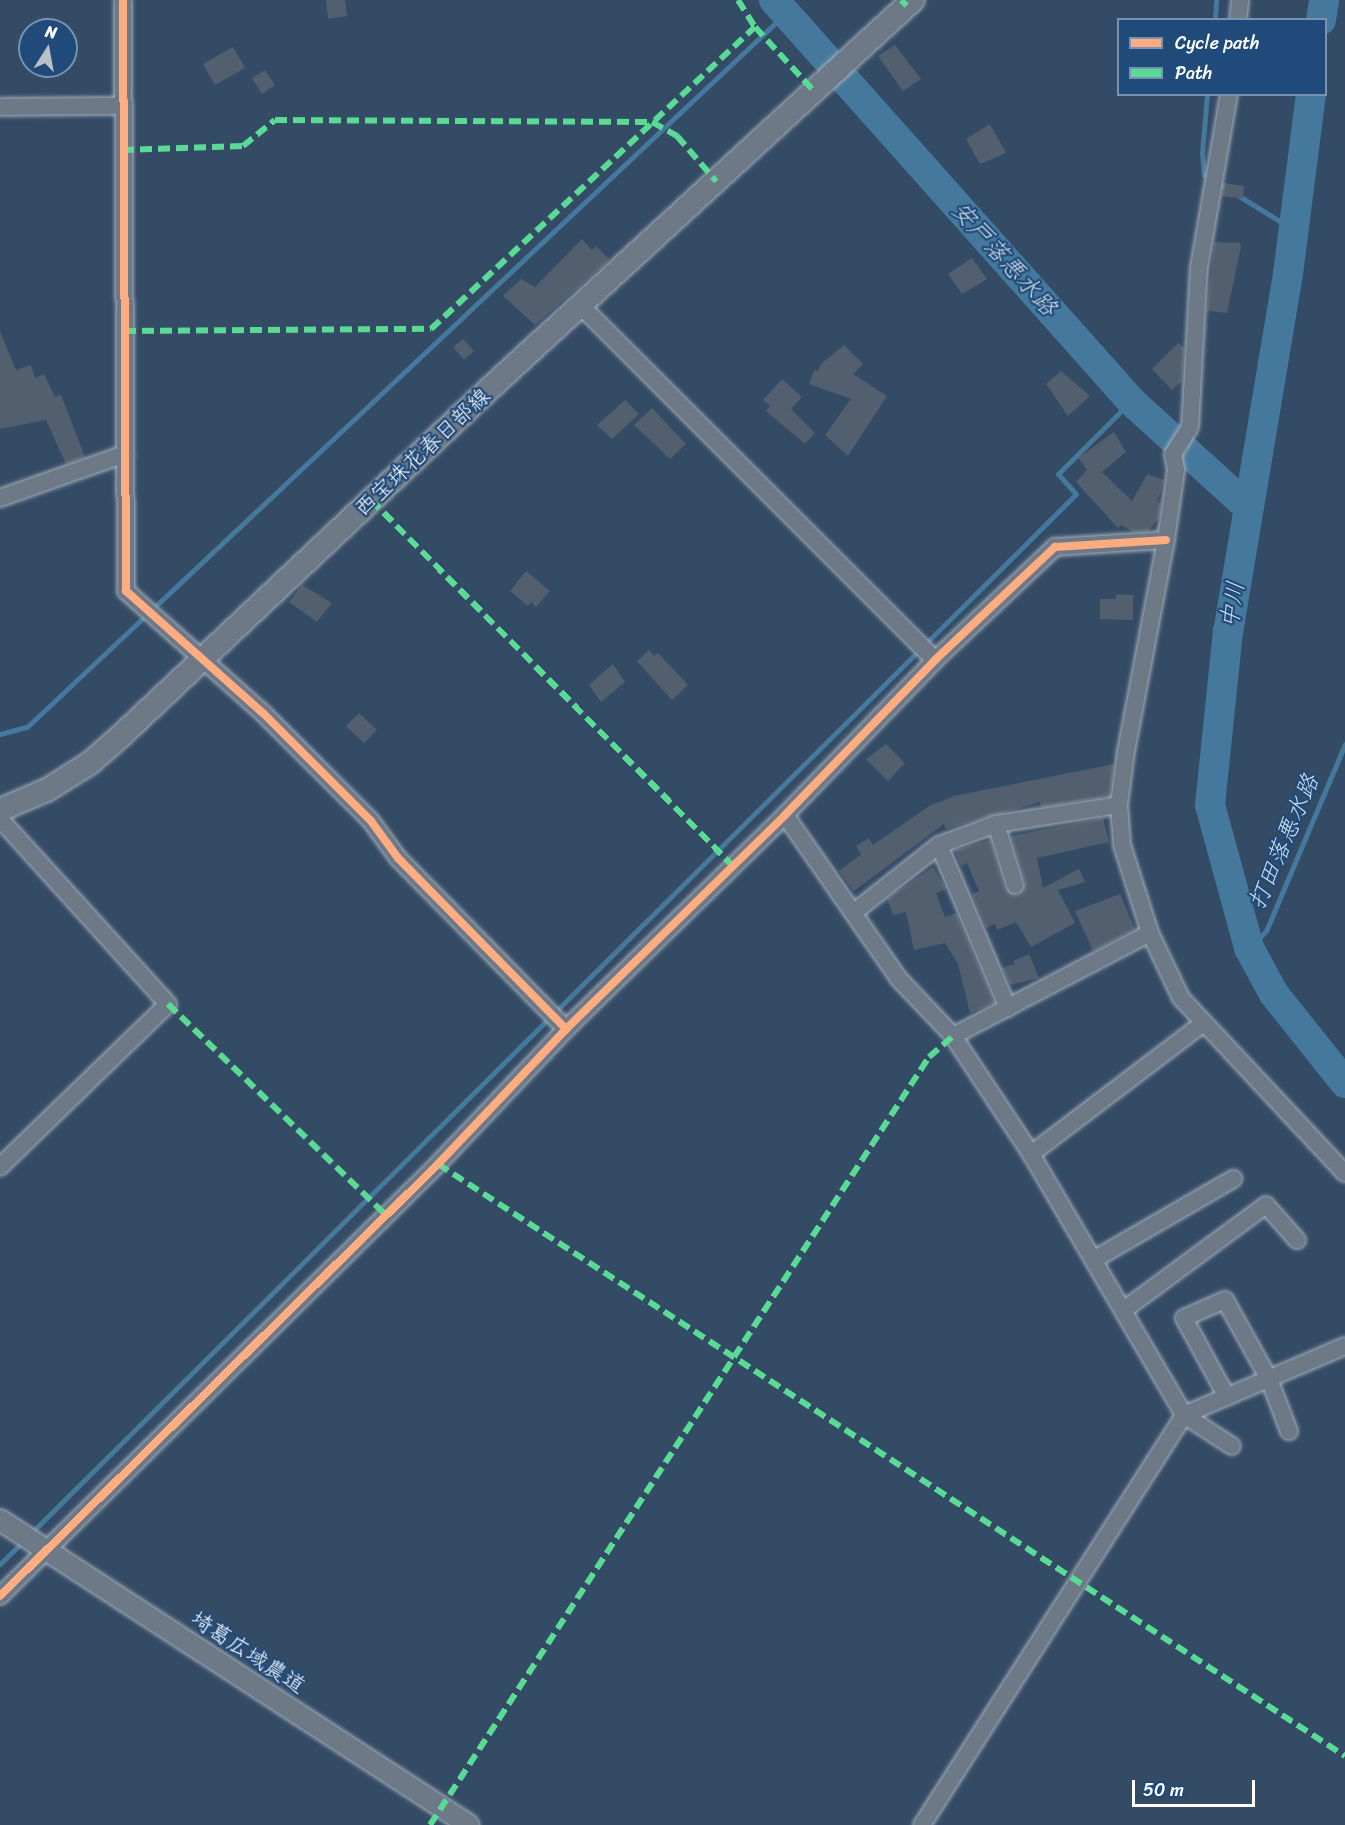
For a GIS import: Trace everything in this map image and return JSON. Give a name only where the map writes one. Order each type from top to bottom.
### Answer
[{"type":"main road","name":"西宝珠花春日部線","points":[[0,810],[47,790],[90,763],[580,305],[913,0]]},
{"type":"street","points":[[123,0],[121,106],[126,591],[263,713],[371,821],[398,858],[566,1029]]},
{"type":"street","points":[[1238,18],[1240,0]]},
{"type":"street","points":[[1229,96],[1199,267],[1190,427],[1173,454],[1176,470],[1166,540],[1119,805],[1122,845],[1150,933],[1181,998],[1202,1024],[1345,1173]]},
{"type":"street","points":[[0,107],[121,106]]},
{"type":"street","points":[[580,305],[935,660]]},
{"type":"street","points":[[0,498],[125,454]]},
{"type":"street","points":[[0,1596],[438,1164],[566,1029],[785,815],[935,660],[1055,547],[1166,540]]},
{"type":"street","points":[[852,913],[939,845],[996,824],[1119,805]]},
{"type":"street","points":[[785,815],[900,979],[953,1036],[1031,1154],[1095,1259],[1184,1415],[1232,1446]]},
{"type":"street","points":[[0,819],[168,1004],[0,1167]]},
{"type":"street","points":[[996,824],[1015,885]]},
{"type":"street","points":[[939,845],[1008,1008]]},
{"type":"street","points":[[953,1036],[1150,933]]},
{"type":"street","points":[[1031,1154],[1202,1024]]},
{"type":"street","points":[[1095,1259],[1233,1179]]},
{"type":"street","points":[[1125,1309],[1266,1205],[1297,1240]]},
{"type":"street","points":[[1227,1397],[1184,1318],[1225,1300],[1269,1379],[1288,1431]]},
{"type":"street","points":[[922,1825],[1184,1415],[1345,1346]]},
{"type":"street","name":"埼葛広域農道","points":[[0,1520],[469,1825]]},
{"type":"building","points":[[326,0],[345,0],[347,16],[328,19]]},
{"type":"building","points":[[895,45],[921,79],[903,91],[878,56]]},
{"type":"building","points":[[233,47],[245,68],[215,85],[203,64]]},
{"type":"building","points":[[265,70],[275,85],[262,94],[252,78]]},
{"type":"building","points":[[990,124],[1006,153],[980,164],[966,139]]},
{"type":"building","points":[[1224,183],[1244,186],[1243,199],[1222,196]]},
{"type":"building","points":[[582,239],[592,250],[596,246],[610,260],[535,325],[503,296],[521,279],[535,287]]},
{"type":"building","points":[[1214,242],[1240,243],[1241,247],[1227,313],[1207,311]]},
{"type":"building","points":[[972,258],[987,279],[962,294],[948,274]]},
{"type":"building","points":[[0,331],[16,370],[31,365],[35,378],[44,374],[55,397],[61,395],[85,457],[66,464],[46,420],[0,429]]},
{"type":"building","points":[[463,339],[474,351],[464,360],[453,347]]},
{"type":"building","points":[[1178,343],[1184,348],[1182,381],[1172,390],[1152,369]]},
{"type":"building","points":[[844,345],[863,364],[853,374],[887,396],[848,456],[825,435],[851,399],[809,384],[814,370],[818,371],[821,364]]},
{"type":"building","points":[[1061,371],[1090,396],[1068,416],[1046,384]]},
{"type":"building","points":[[782,379],[802,397],[791,409],[815,433],[805,444],[766,411],[770,406],[763,400]]},
{"type":"building","points":[[625,400],[639,414],[612,439],[597,425]]},
{"type":"building","points":[[652,408],[686,444],[670,459],[634,425]]},
{"type":"building","points":[[1114,432],[1126,452],[1102,472],[1132,501],[1147,474],[1164,480],[1157,502],[1161,503],[1159,518],[1148,531],[1133,532],[1121,525],[1118,528],[1076,482],[1087,470],[1078,458]]},
{"type":"building","points":[[526,571],[550,591],[536,607],[531,602],[528,606],[510,591]]},
{"type":"building","points":[[302,585],[332,603],[317,622],[289,602]]},
{"type":"building","points":[[1116,594],[1133,595],[1133,620],[1100,619],[1100,599],[1116,599]]},
{"type":"building","points":[[649,650],[654,656],[658,653],[688,685],[672,700],[637,661]]},
{"type":"building","points":[[613,664],[625,682],[601,702],[589,685]]},
{"type":"building","points":[[359,713],[377,730],[364,743],[346,726]]},
{"type":"building","points":[[886,744],[905,763],[888,781],[866,759]]},
{"type":"building","points":[[1114,764],[1110,796],[1041,807],[1040,802],[946,829],[944,824],[854,891],[839,871],[861,854],[856,846],[869,838],[873,845],[929,806],[954,796]]},
{"type":"building","points":[[1103,818],[1109,842],[1037,858],[1043,888],[1079,869],[1085,882],[1058,890],[1075,923],[1031,947],[1016,922],[997,930],[995,924],[986,928],[972,894],[979,891],[967,863],[961,866],[955,850],[990,840],[1005,889],[1018,895],[1025,882],[1011,836]]},
{"type":"building","points":[[933,867],[946,889],[936,893],[945,917],[956,913],[994,1003],[970,1013],[958,964],[945,943],[914,950],[906,912],[893,915],[887,899]]},
{"type":"building","points":[[1120,894],[1135,929],[1093,951],[1075,911]]},
{"type":"building","points":[[1029,954],[1039,978],[1010,985],[1002,968],[1015,964],[1013,961]]},
{"type":"waterway","name":"安戸落悪水路","points":[[774,0],[1131,401],[1247,506]]},
{"type":"waterway","points":[[1215,18],[1216,0]]},
{"type":"waterway","name":"中川","points":[[1321,18],[1324,0]]},
{"type":"waterway","points":[[0,734],[27,727],[784,15]]},
{"type":"waterway","points":[[1207,96],[1202,153],[1204,175],[1229,190]]},
{"type":"waterway","name":"中川","points":[[1311,96],[1288,274],[1228,631],[1210,805],[1249,948],[1274,994],[1345,1083]]},
{"type":"waterway","points":[[1239,196],[1294,230]]},
{"type":"waterway","points":[[0,1564],[1076,494],[1058,474],[1131,401]]},
{"type":"waterway","name":"打田落悪水路","points":[[1249,948],[1266,931],[1345,744]]},
{"type":"marked path","points":[[738,0],[755,27],[813,90]]},
{"type":"marked path","points":[[901,0],[907,6]]},
{"type":"marked path","points":[[124,331],[431,329],[755,27]]},
{"type":"marked path","points":[[122,150],[243,146],[275,120],[652,122],[677,136],[716,181]]},
{"type":"marked path","points":[[371,500],[733,866]]},
{"type":"marked path","points":[[168,1004],[384,1213]]},
{"type":"marked path","points":[[430,1825],[929,1057],[953,1036]]},
{"type":"marked path","points":[[438,1164],[1345,1756]]},
{"type":"cycle path","points":[[123,0],[126,591],[263,713],[371,821],[398,858],[566,1029]]},
{"type":"cycle path","points":[[0,1596],[438,1164],[566,1029],[785,815],[935,660],[1055,547],[1166,540]]}]
